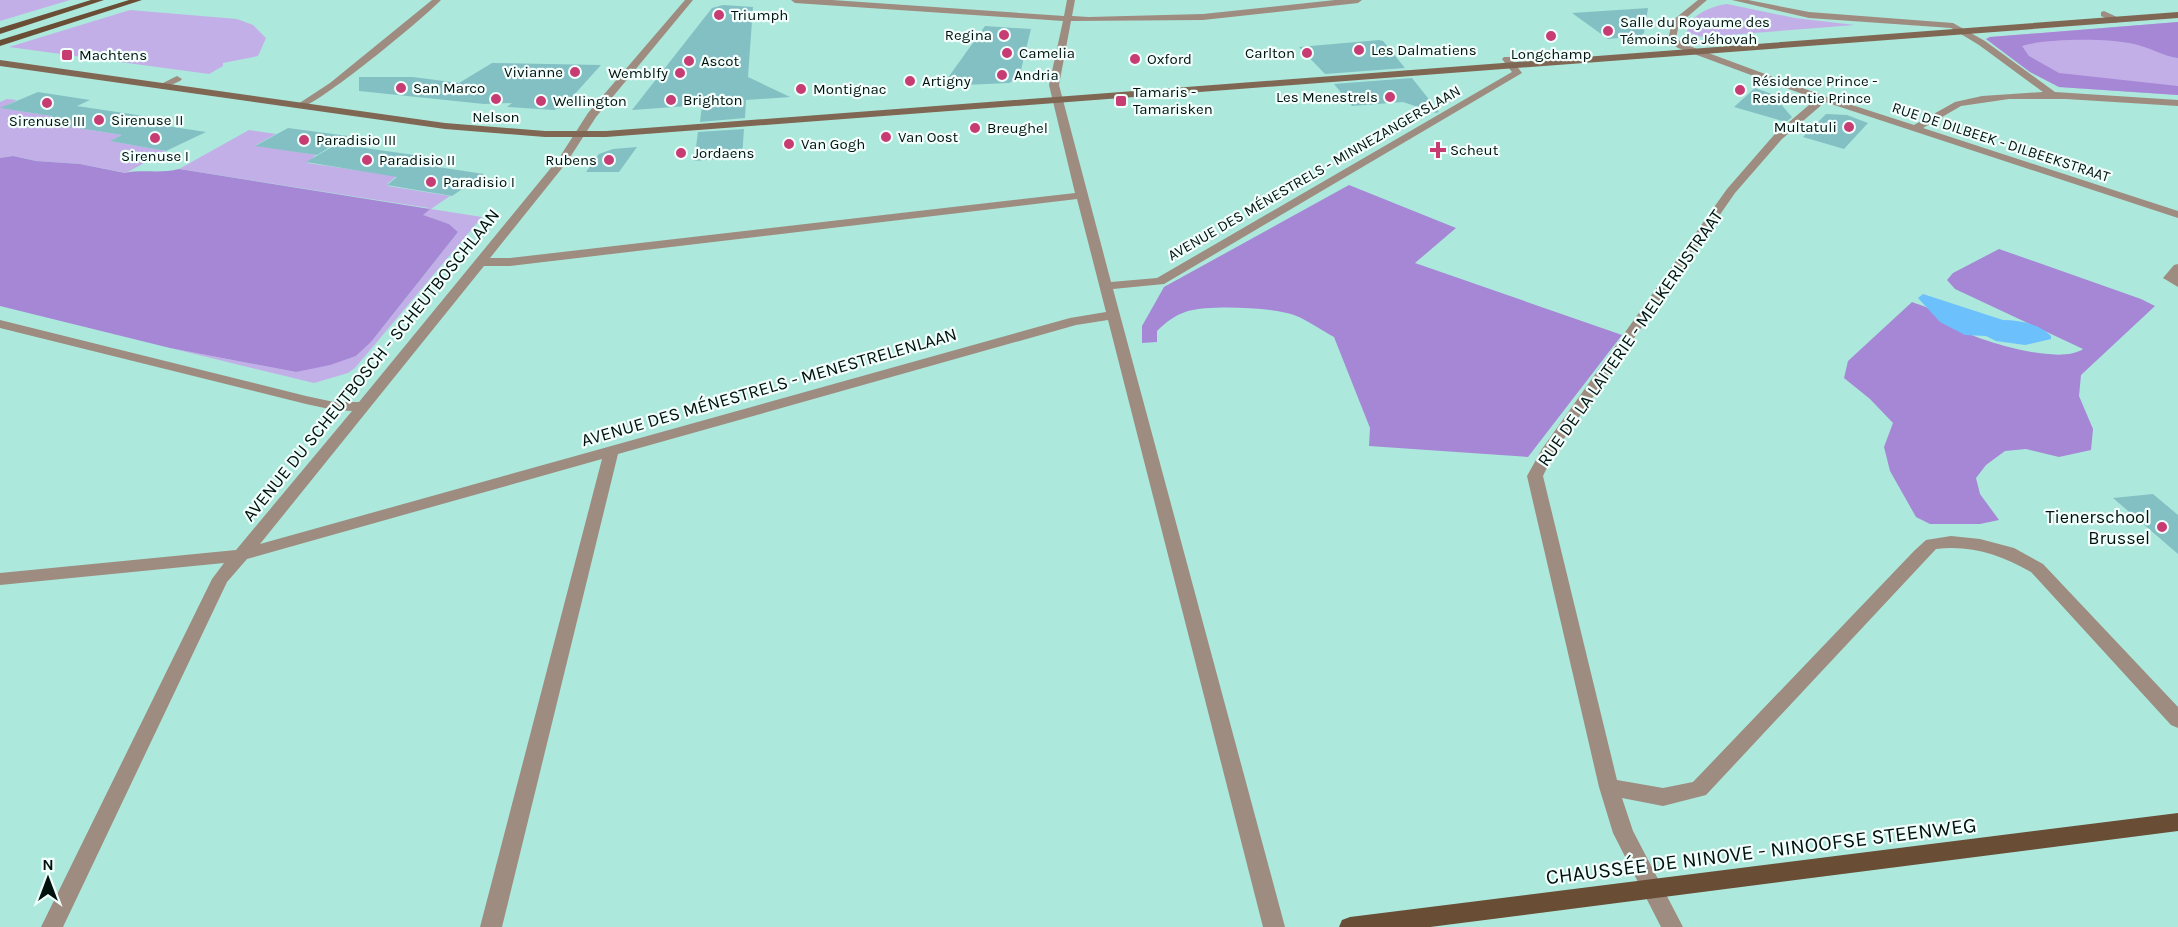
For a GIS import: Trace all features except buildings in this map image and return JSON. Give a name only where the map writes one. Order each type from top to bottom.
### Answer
[{"type":"main road","points":[[0,31],[100,0]]},
{"type":"main road","points":[[0,43],[138,0]]},
{"type":"main road","name":"CHAUSSÉE DE NINOVE - NINOOFSE STEENWEG","points":[[1350,927],[2178,822]]},
{"type":"street","points":[[301,106],[333,85],[437,0]]},
{"type":"street","name":"AVENUE DU SCHEUTBOSCH - SCHEUTBOSCHLAAN","points":[[52,927],[220,579],[269,523],[563,160],[592,115],[689,0]]},
{"type":"street","points":[[795,0],[1068,19],[1203,17],[1359,0]]},
{"type":"street","points":[[1071,0],[1054,85],[1056,97],[1274,927]]},
{"type":"street","points":[[1736,0],[1809,15],[1953,26],[2054,96]]},
{"type":"street","points":[[1680,46],[1671,39],[1675,23],[1684,13],[1706,1]]},
{"type":"street","points":[[1510,63],[1680,46],[2178,9]]},
{"type":"street","points":[[2104,14],[2116,20]]},
{"type":"street","points":[[0,53],[481,122],[630,133],[1056,97],[1510,63],[1698,52],[2178,15]]},
{"type":"street","name":"RUE DE DILBEEK - DILBEEKSTRAAT","points":[[1680,46],[1824,99],[2178,215]]},
{"type":"street","points":[[0,63],[445,126],[533,133],[585,129]]},
{"type":"street","name":"AVENUE DES MÉNESTRELS - MINNEZANGERSLAAN","points":[[1105,286],[1160,281],[1517,73],[1510,63]]},
{"type":"street","points":[[162,86],[177,79]]},
{"type":"street","points":[[1914,129],[1943,110],[1958,104],[2006,96],[2054,96],[2178,103]]},
{"type":"street","name":"RUE DE LA LAITERIE - MELKERIJSTRAAT","points":[[1672,927],[1623,833],[1609,787],[1535,476],[1547,452],[1668,283],[1731,190],[1778,137],[1816,103],[1824,99]]},
{"type":"street","points":[[480,262],[510,262],[1083,195]]},
{"type":"street","points":[[2178,268],[2169,278],[2178,282]]},
{"type":"street","name":"AVENUE DES MÉNESTRELS - MENESTRELENLAAN","points":[[0,579],[238,556],[1084,318],[1112,315]]},
{"type":"street","points":[[0,324],[306,400],[334,406],[363,407]]},
{"type":"street","points":[[491,927],[611,452]]},
{"type":"street","points":[[1609,787],[1663,797],[1699,789],[1932,544],[1951,542],[1980,545],[2008,552],[2037,568],[2178,720]]},
{"type":"shaded area","points":[[0,0],[70,0],[0,21]]},
{"type":"shaded area","points":[[1727,4],[1795,18],[1855,25],[1702,37],[1687,32],[1688,26],[1696,16],[1708,9]]},
{"type":"shaded area","points":[[130,10],[237,19],[253,25],[266,38],[258,56],[223,63],[223,66],[209,74],[9,47]]},
{"type":"shaded area","points":[[2178,22],[2178,95],[2059,87],[2030,72],[1986,39],[1990,37]]},
{"type":"shaded area","points":[[2178,22],[2178,58],[2140,45],[2123,42],[2061,40],[2022,46],[2029,56],[2059,73],[2178,86],[2178,95],[2059,87],[2030,72],[1986,39],[1990,37]]},
{"type":"shaded area","points":[[7,99],[17,100],[2,108],[52,116],[42,122],[122,135],[111,141],[166,151],[126,173],[80,164],[36,161],[13,156],[0,158],[0,102]]},
{"type":"shaded area","points":[[249,130],[276,134],[256,145],[316,155],[307,163],[397,176],[387,184],[388,186],[450,196],[431,209],[482,217],[355,368],[348,373],[314,383],[170,348],[296,372],[356,356],[371,342],[458,232],[449,224],[422,215],[429,208],[179,169]]},
{"type":"shaded area","points":[[13,156],[36,161],[80,164],[125,173],[179,169],[430,209],[423,215],[449,224],[458,232],[371,342],[356,356],[330,365],[296,372],[170,348],[0,306],[0,158]]},
{"type":"shaded area","points":[[1349,185],[1456,228],[1415,263],[1622,335],[1528,457],[1369,446],[1370,428],[1334,337],[1309,322],[1284,312],[1225,308],[1188,311],[1167,322],[1157,331],[1157,342],[1142,343],[1142,326],[1164,287]]},
{"type":"shaded area","points":[[1999,249],[2155,306],[2081,375],[2079,396],[2093,429],[2091,450],[2059,457],[2026,449],[2005,451],[1986,465],[1976,478],[1980,494],[1999,520],[1980,524],[1930,524],[1916,517],[1890,471],[1884,447],[1893,423],[1870,399],[1844,378],[1848,361],[1912,302],[1942,314],[1964,332],[1990,342],[2042,354],[2058,355],[2083,349],[1955,289],[1947,280],[1953,273]]},
{"type":"water","points":[[1923,294],[2003,320],[2041,328],[2051,336],[2051,339],[2025,345],[1996,341],[1986,336],[1965,335],[1940,322],[1918,298]]},
{"type":"place","name":"Triumph","points":[[719,15]]},
{"type":"place","name":"Salle du Royaume des Témoins de Jéhovah","points":[[1608,31]]},
{"type":"place","name":"Regina","points":[[1004,35]]},
{"type":"place","name":"Longchamp","points":[[1551,36]]},
{"type":"place","name":"Les Dalmatiens","points":[[1359,50]]},
{"type":"place","name":"Camelia","points":[[1007,53]]},
{"type":"place","name":"Carlton","points":[[1307,53]]},
{"type":"place","name":"Machtens","points":[[67,55]]},
{"type":"place","name":"Oxford","points":[[1135,59]]},
{"type":"place","name":"Ascot","points":[[689,61]]},
{"type":"place","name":"Vivianne","points":[[575,72]]},
{"type":"place","name":"Wemblfy","points":[[680,73]]},
{"type":"place","name":"Andria","points":[[1002,75]]},
{"type":"place","name":"Artigny","points":[[910,81]]},
{"type":"place","name":"San Marco","points":[[401,88]]},
{"type":"place","name":"Montignac","points":[[801,89]]},
{"type":"place","name":"Résidence Prince - Residentie Prince","points":[[1740,90]]},
{"type":"place","name":"Les Menestrels","points":[[1390,97]]},
{"type":"place","name":"Nelson","points":[[496,99]]},
{"type":"place","name":"Brighton","points":[[671,100]]},
{"type":"place","name":"Wellington","points":[[541,101]]},
{"type":"place","name":"Tamaris - Tamarisken","points":[[1121,101]]},
{"type":"place","name":"Sirenuse III","points":[[47,103]]},
{"type":"place","name":"Sirenuse II","points":[[99,120]]},
{"type":"place","name":"Multatuli","points":[[1849,127]]},
{"type":"place","name":"Breughel","points":[[975,128]]},
{"type":"place","name":"Van Oost","points":[[886,137]]},
{"type":"place","name":"Sirenuse I","points":[[155,138]]},
{"type":"place","name":"Paradisio III","points":[[304,140]]},
{"type":"place","name":"Van Gogh","points":[[789,144]]},
{"type":"place","name":"Scheut","points":[[1438,150]]},
{"type":"place","name":"Jordaens","points":[[681,153]]},
{"type":"place","name":"Paradisio II","points":[[367,160]]},
{"type":"place","name":"Rubens","points":[[609,160]]},
{"type":"place","name":"Paradisio I","points":[[431,182]]},
{"type":"place","name":"Tienerschool Brussel","points":[[2162,527]]}]
